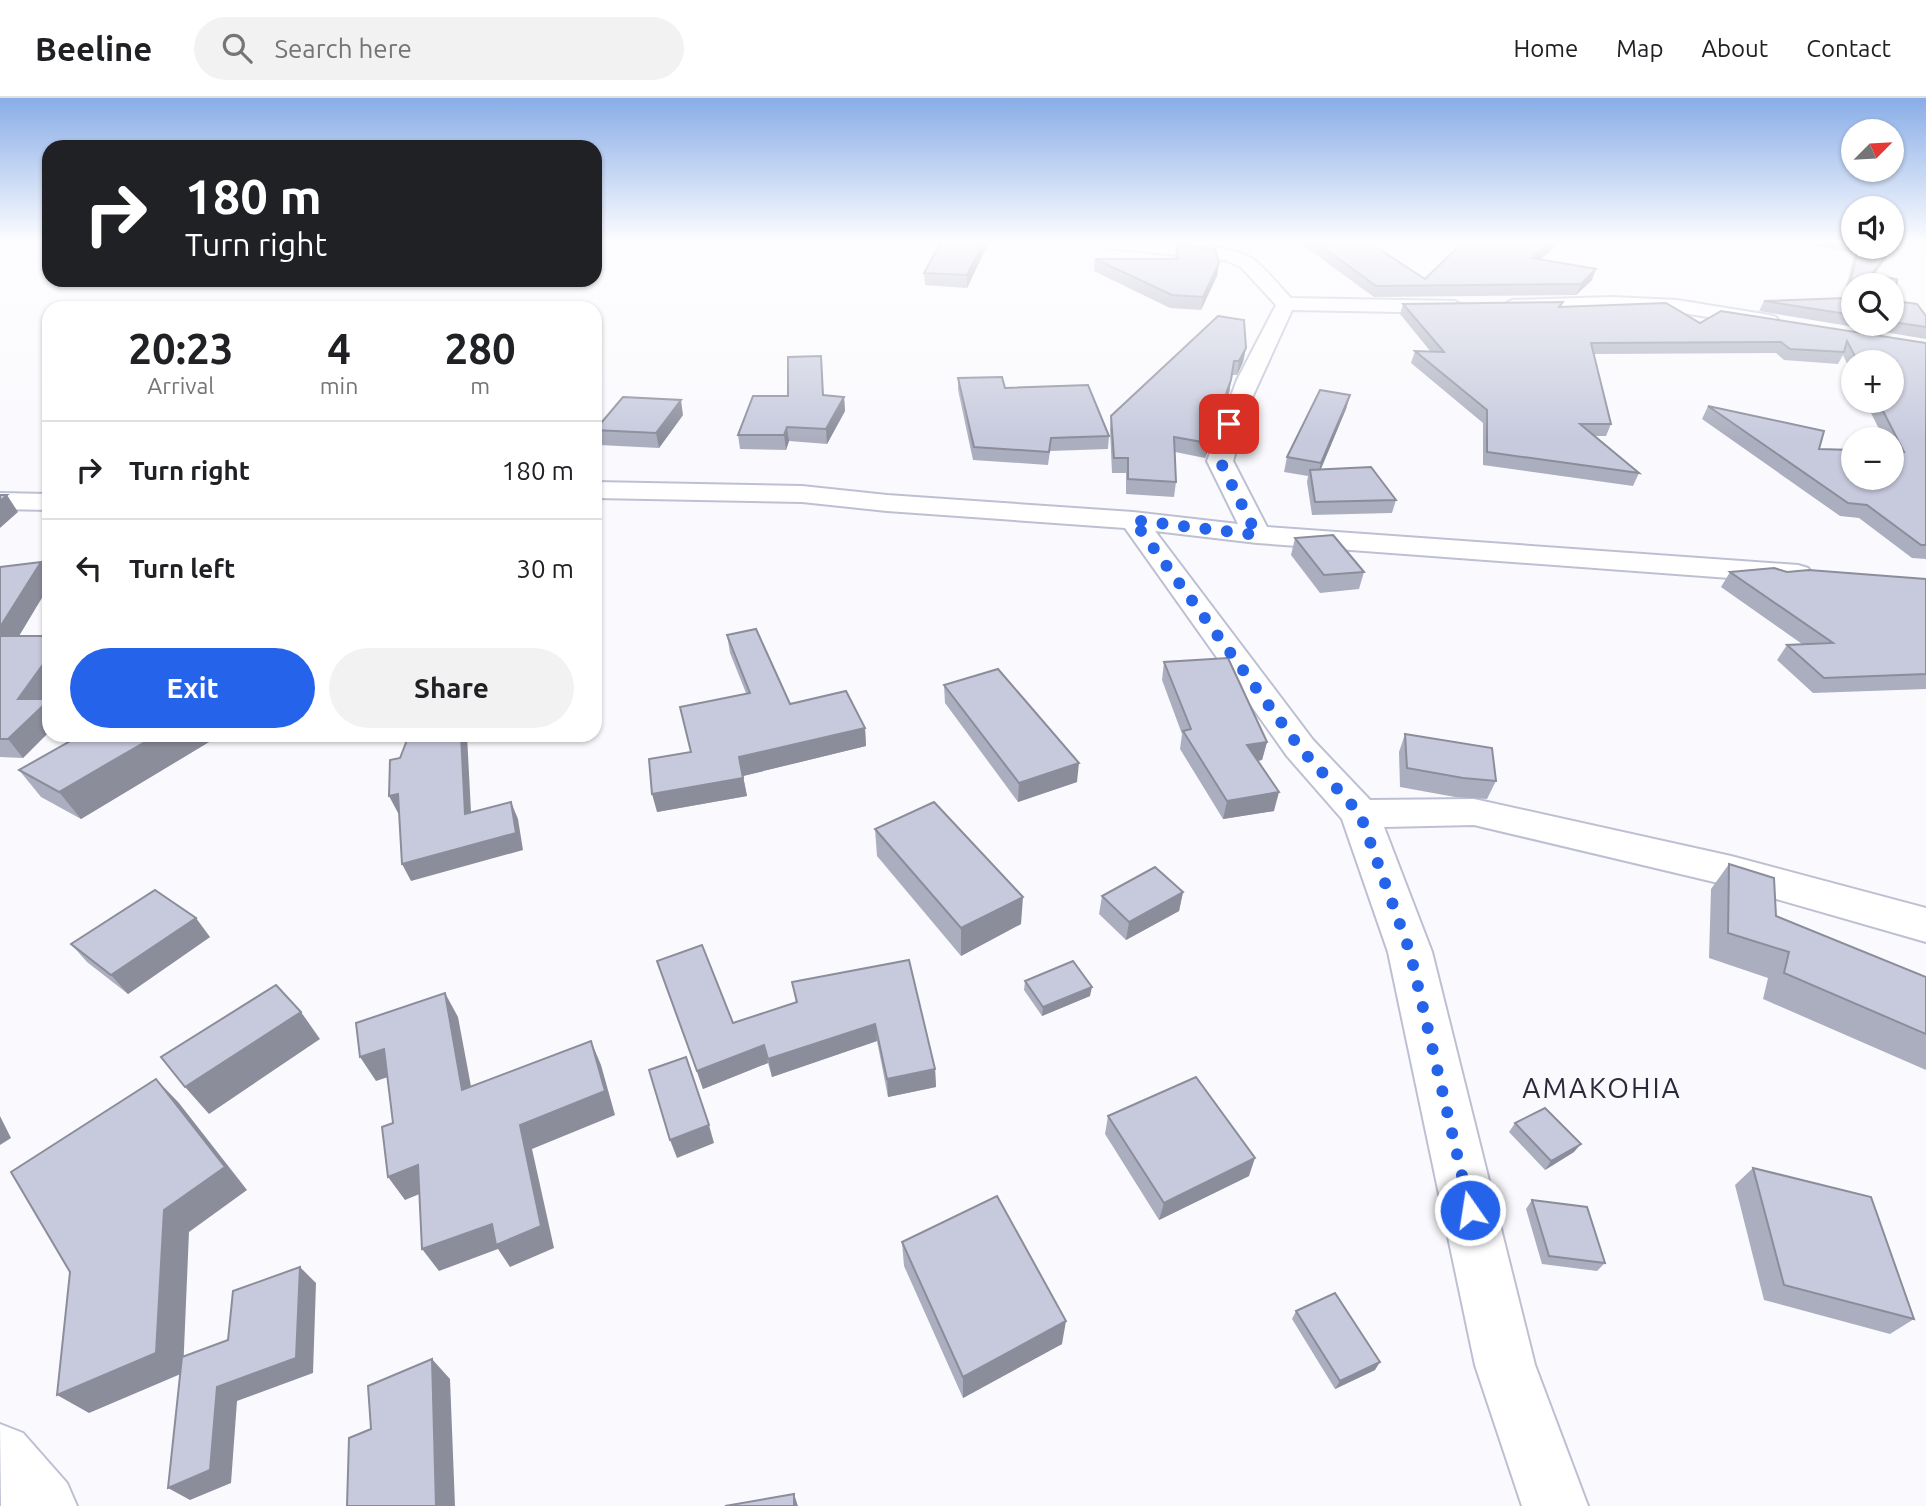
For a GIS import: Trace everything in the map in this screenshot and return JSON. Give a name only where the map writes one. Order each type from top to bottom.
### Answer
[{"type":"street","points":[[1257,535],[1220,461],[1229,424],[1252,368],[1283,309]]},
{"type":"street","points":[[1693,309],[1792,325]]},
{"type":"street","points":[[602,489],[802,494],[887,503],[1133,520],[1257,535],[1829,576]]},
{"type":"street","points":[[0,501],[42,502]]},
{"type":"street","points":[[1133,520],[1300,748],[1360,814],[1410,952],[1505,1365],[1555,1506]]},
{"type":"street","points":[[1360,814],[1474,812],[1731,871],[1926,925]]},
{"type":"street","points":[[0,1456],[44,1506]]},
{"type":"building","points":[[1407,309],[1676,309],[1700,323],[1721,311],[1841,330],[1841,336],[1881,336],[1926,343],[1926,545],[1921,545],[1867,505],[1848,503],[1708,406],[1824,431],[1819,449],[1841,450],[1841,490],[1904,490],[1904,427],[1891,427],[1884,413],[1904,413],[1904,350],[1852,350],[1847,341],[1845,350],[1841,352],[1790,349],[1781,342],[1591,343],[1611,424],[1580,424],[1639,473],[1487,452],[1487,410],[1415,351],[1444,352]]},
{"type":"building","points":[[1813,309],[1841,309],[1841,313]]},
{"type":"building","points":[[1904,309],[1921,309],[1926,316],[1926,327],[1904,324]]},
{"type":"building","points":[[1218,316],[1244,320],[1246,348],[1239,361],[1234,361],[1231,380],[1208,443],[1174,437],[1176,482],[1128,479],[1128,458],[1114,458],[1111,416]]},
{"type":"building","points":[[821,356],[823,395],[844,397],[826,429],[787,427],[784,435],[738,435],[753,396],[788,396],[788,357]]},
{"type":"building","points":[[1002,377],[1005,388],[1088,385],[1109,436],[1051,438],[1049,452],[974,447],[958,378]]},
{"type":"building","points":[[1320,390],[1350,395],[1321,463],[1287,457]]},
{"type":"building","points":[[623,397],[681,400],[656,433],[602,430],[602,422]]},
{"type":"building","points":[[1371,467],[1396,500],[1315,502],[1310,470]]},
{"type":"building","points":[[1333,535],[1364,572],[1324,575],[1295,538]]},
{"type":"building","points":[[41,562],[0,627],[0,567]]},
{"type":"building","points":[[1774,568],[1787,572],[1809,570],[1926,579],[1926,674],[1824,678],[1787,645],[1833,643],[1730,572]]},
{"type":"building","points":[[756,629],[790,704],[846,691],[865,728],[739,757],[743,778],[652,794],[649,759],[691,752],[680,707],[750,693],[727,635]]},
{"type":"building","points":[[0,636],[42,636],[42,666],[18,699],[42,699],[42,707],[8,739],[0,739]]},
{"type":"building","points":[[1228,658],[1267,742],[1247,745],[1279,792],[1227,801],[1183,731],[1191,729],[1164,662]]},
{"type":"building","points":[[998,669],[1079,763],[1019,783],[944,685]]},
{"type":"building","points":[[1405,734],[1492,748],[1496,781],[1407,768]]},
{"type":"building","points":[[69,742],[145,742],[59,792],[19,770]]},
{"type":"building","points":[[406,742],[461,742],[465,814],[511,802],[516,833],[402,864],[398,794],[389,796],[390,760],[400,758]]},
{"type":"building","points":[[934,802],[1023,897],[961,928],[875,829]]},
{"type":"building","points":[[1729,864],[1774,878],[1776,916],[1926,977],[1926,1034],[1784,973],[1789,952],[1728,933]]},
{"type":"building","points":[[1155,867],[1183,892],[1129,922],[1102,896]]},
{"type":"building","points":[[155,890],[196,918],[111,975],[71,944]]},
{"type":"building","points":[[702,945],[733,1023],[797,1002],[792,982],[909,960],[935,1069],[887,1079],[875,1024],[768,1059],[764,1045],[697,1071],[657,961]]},
{"type":"building","points":[[1073,961],[1092,987],[1043,1007],[1025,981]]},
{"type":"building","points":[[276,985],[301,1012],[185,1087],[161,1057]]},
{"type":"building","points":[[445,993],[462,1090],[591,1041],[605,1091],[520,1125],[541,1226],[496,1245],[492,1224],[422,1249],[418,1165],[388,1177],[382,1127],[393,1123],[384,1049],[360,1057],[356,1023]]},
{"type":"building","points":[[686,1057],[709,1125],[670,1140],[649,1070]]},
{"type":"building","points":[[1196,1077],[1255,1158],[1164,1203],[1108,1116]]},
{"type":"building","points":[[156,1079],[225,1167],[164,1210],[156,1353],[57,1395],[70,1272],[11,1172]]},
{"type":"building","points":[[1545,1108],[1581,1144],[1551,1161],[1515,1123]]},
{"type":"building","points":[[1753,1168],[1871,1197],[1914,1319],[1784,1285]]},
{"type":"building","points":[[997,1196],[1066,1321],[963,1377],[902,1242]]},
{"type":"building","points":[[1532,1200],[1587,1207],[1605,1263],[1549,1256]]},
{"type":"building","points":[[300,1267],[296,1358],[217,1387],[210,1470],[168,1488],[182,1357],[228,1340],[233,1291]]},
{"type":"building","points":[[1335,1293],[1380,1362],[1340,1381],[1296,1311]]},
{"type":"building","points":[[432,1359],[436,1506],[347,1506],[349,1438],[371,1429],[368,1386]]},
{"type":"building","points":[[794,1494],[794,1506],[725,1506]]},
{"type":"district","name":"AMAKOHIA","points":[[1602,1088]]},
{"type":"route","points":[[1229,424],[1220,461],[1257,535],[1133,520],[1300,748],[1360,814],[1410,952],[1470,1210]]}]
